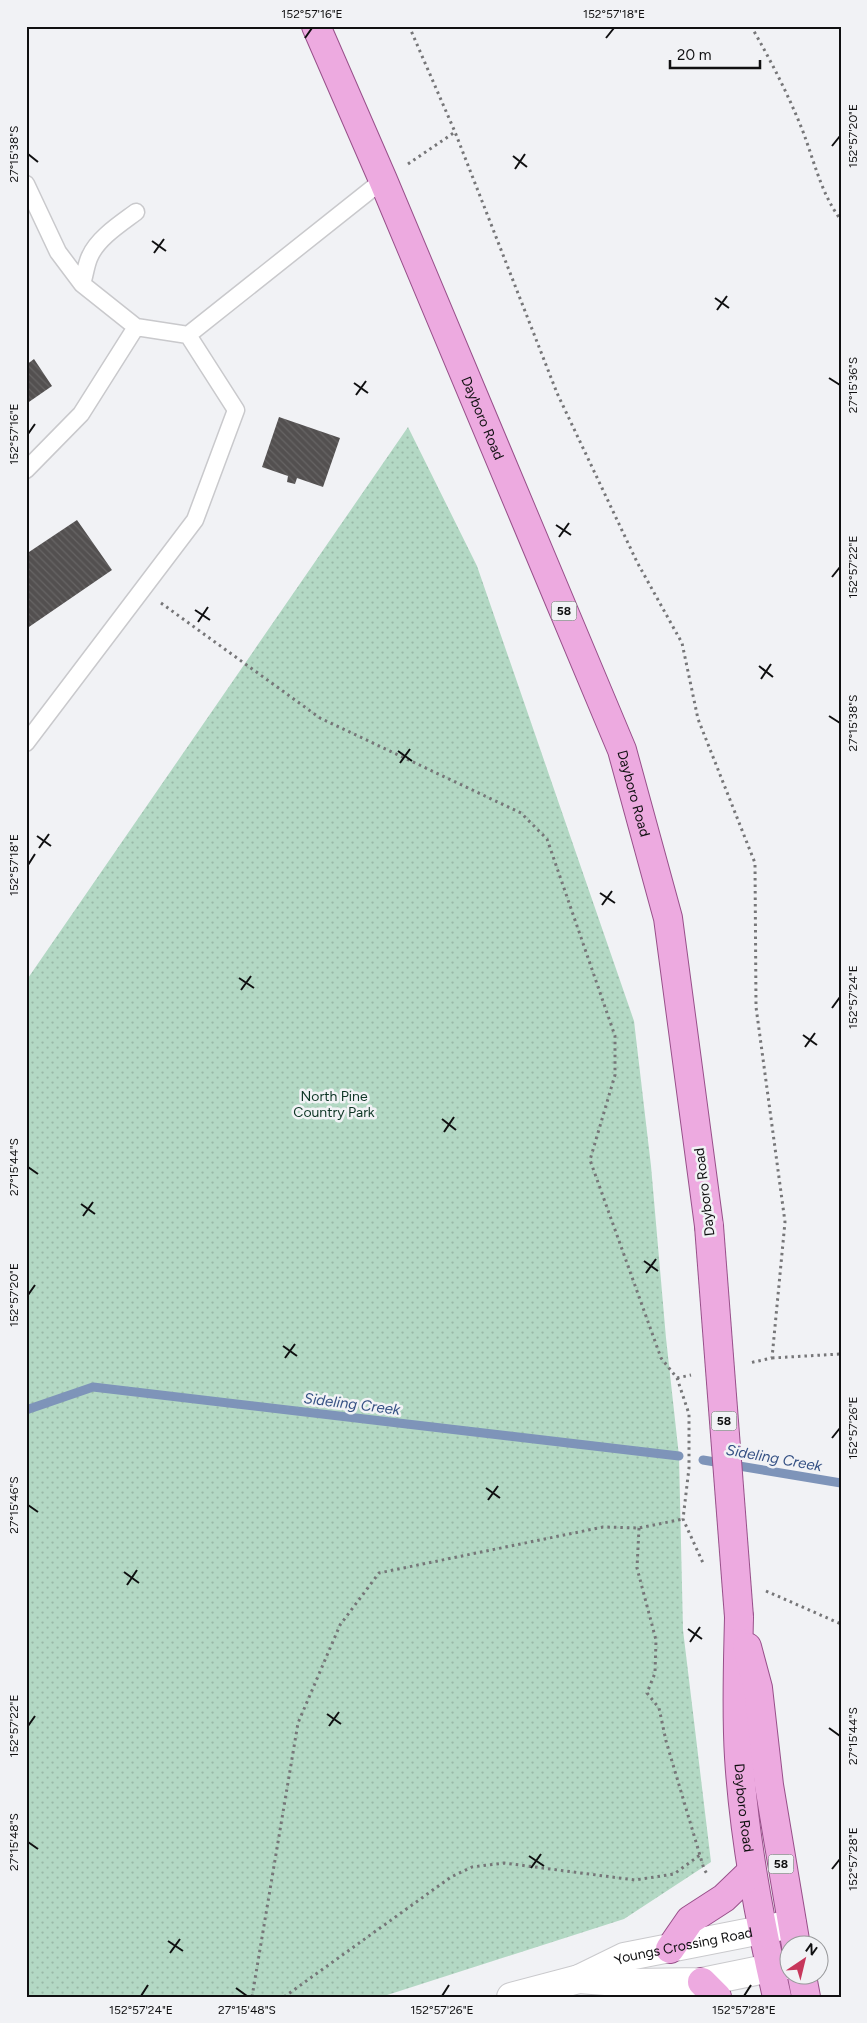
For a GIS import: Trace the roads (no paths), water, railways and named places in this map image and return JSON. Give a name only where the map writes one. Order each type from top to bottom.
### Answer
[{"type":"main road","name":"Dayboro Road","points":[[316,26],[383,180],[622,750],[668,918],[709,1226],[739,1616],[737,1689],[739,1758],[751,1872],[762,1931],[780,1966],[777,1997]]},
{"type":"main road","name":"Dayboro Road","points":[[739,1616],[758,1688],[769,1785],[794,1935]]},
{"type":"main road","points":[[670,1948],[690,1920],[724,1898],[751,1872]]},
{"type":"main road","name":"Youngs Crossing Road","points":[[511,1997],[579,1979],[624,1957],[762,1931],[794,1935]]},
{"type":"main road","name":"Youngs Crossing Road","points":[[579,1979],[709,1989],[780,1966]]},
{"type":"lane","points":[[26,184],[58,252],[82,284],[136,327],[188,335],[383,180]]},
{"type":"lane","points":[[82,284],[90,256],[98,245],[115,228],[136,212]]},
{"type":"lane","points":[[26,470],[80,414],[136,327]]},
{"type":"lane","points":[[26,743],[195,520],[236,410],[188,335]]},
{"type":"waterway","name":"Sideling Creek","points":[[26,1410],[93,1387],[679,1456]]},
{"type":"waterway","name":"Sideling Creek","points":[[703,1460],[841,1483]]},
{"type":"park label","name":"North Pine Country Park","points":[[334,1104]]}]
